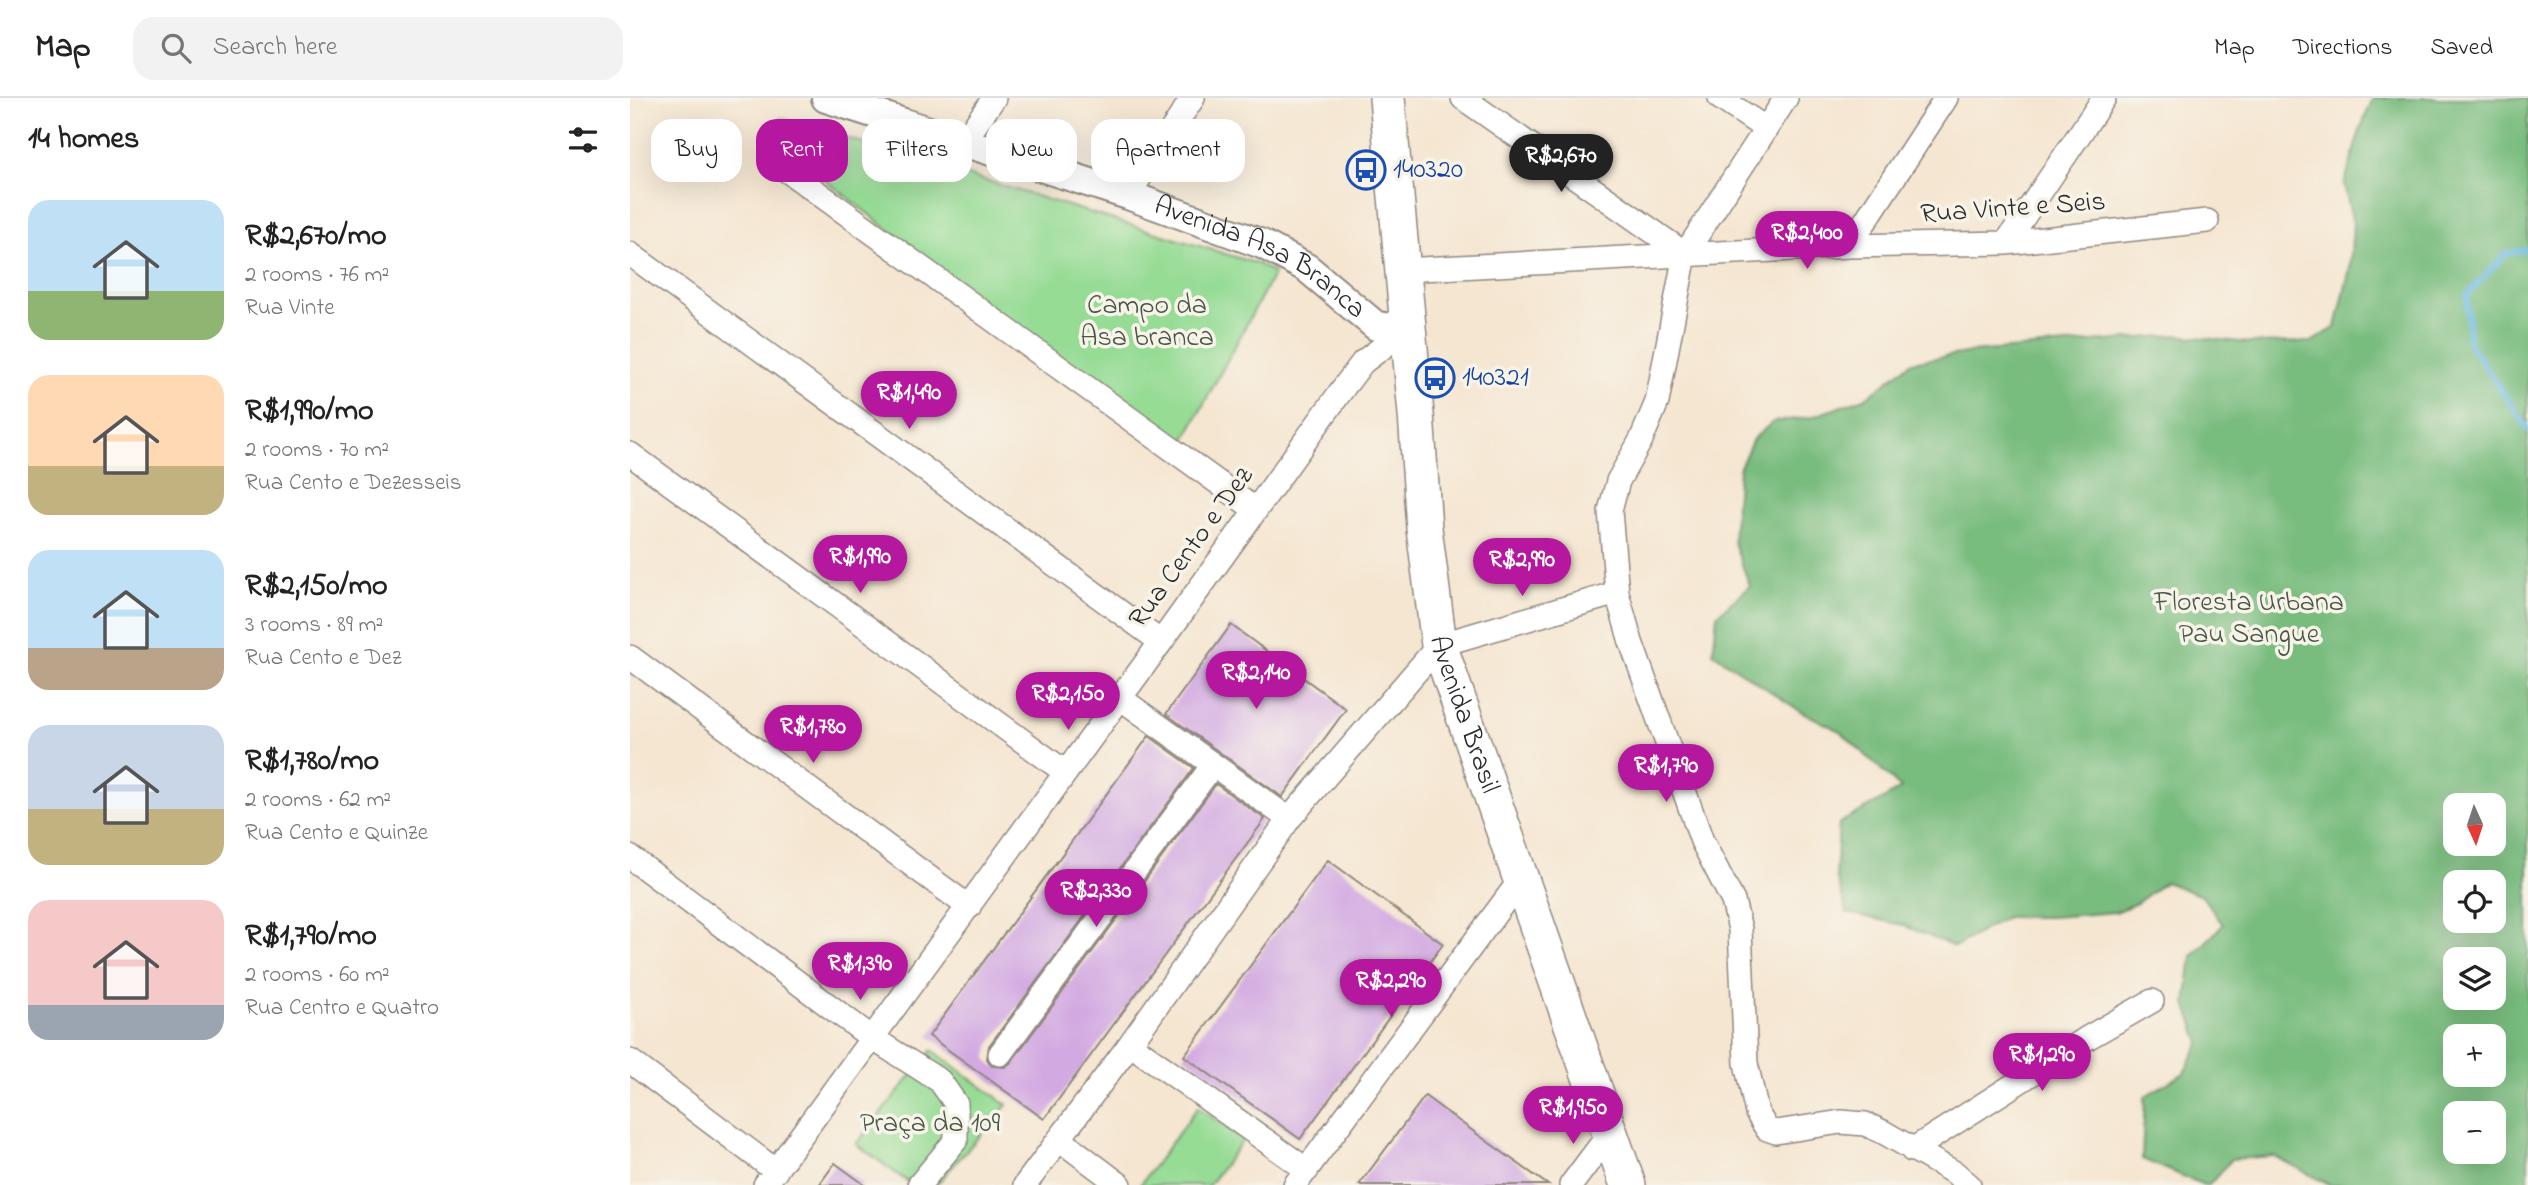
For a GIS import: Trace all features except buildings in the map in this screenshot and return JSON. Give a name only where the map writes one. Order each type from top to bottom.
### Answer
[{"type":"main road","name":"Avenida Brasil","points":[[1387,98],[1424,528],[1439,645],[1628,1185]]},
{"type":"street","name":"Avenida Asa Branca","points":[[826,98],[890,119]]},
{"type":"street","points":[[972,130],[994,98]]},
{"type":"street","points":[[1128,195],[1193,98]]},
{"type":"street","points":[[1462,98],[1685,254]]},
{"type":"street","points":[[1720,98],[1765,128]]},
{"type":"street","points":[[1786,98],[1685,254],[1657,402],[1641,440],[1618,481],[1610,510],[1617,593],[1631,642],[1702,841],[1733,901],[1740,929],[1746,1063],[1757,1113],[1767,1129],[1776,1132],[1841,1122],[1864,1124],[1955,1173],[1969,1185]]},
{"type":"street","points":[[1849,246],[1946,98]]},
{"type":"street","points":[[2006,243],[2104,98]]},
{"type":"street","name":"Avenida Asa Branca","points":[[972,146],[1128,195],[1262,244],[1307,268],[1376,326],[1408,334]]},
{"type":"street","points":[[803,182],[1256,510]]},
{"type":"street","name":"Rua Vinte e Seis","points":[[1402,270],[1849,246],[2006,243],[2207,220]]},
{"type":"street","points":[[630,254],[1161,642]]},
{"type":"street","name":"Rua Cento e Dez","points":[[771,1178],[1363,362],[1391,341],[1408,334]]},
{"type":"street","points":[[630,454],[1065,772]]},
{"type":"street","points":[[1025,1185],[1130,1044],[1289,819],[1439,645],[1617,593]]},
{"type":"street","points":[[630,657],[969,907]]},
{"type":"street","points":[[1120,698],[1289,819]]},
{"type":"street","points":[[1000,1054],[1213,765]]},
{"type":"street","points":[[630,857],[872,1038],[940,1080],[957,1104],[956,1140],[919,1185]]},
{"type":"street","points":[[1130,1044],[1301,1177],[1521,879]]},
{"type":"street","points":[[1912,1150],[2089,1037],[2152,1001]]},
{"type":"street","points":[[630,1061],[771,1178]]},
{"type":"street","points":[[1571,1185],[1609,1134]]},
{"type":"street","points":[[1059,1139],[1120,1185]]},
{"type":"green space","name":"Floresta Urbana Pau Sangue","points":[[2373,98],[2528,98],[2528,1185],[2330,1185],[2274,1156],[2232,1159],[2209,1185],[2204,1185],[2142,1159],[2145,1096],[2184,1073],[2200,1042],[2186,1004],[2192,956],[2223,925],[2202,896],[2165,882],[2137,903],[2116,912],[2007,917],[1954,947],[1903,925],[1847,913],[1836,876],[1839,823],[1901,788],[1840,731],[1800,711],[1713,653],[1717,615],[1750,586],[1733,540],[1739,469],[1753,439],[1773,422],[1812,417],[1867,397],[1912,362],[1972,352],[2177,335],[2249,343],[2311,342],[2336,327],[2350,268],[2353,223],[2344,185],[2360,130]]},
{"type":"green space","name":"Campo da Asa branca","points":[[848,139],[862,143],[862,182],[972,182],[972,176],[1258,264],[1274,273],[1176,456],[828,182],[848,182]]},
{"type":"green space","name":"Praça da 109","points":[[932,1050],[1007,1105],[936,1185],[912,1185],[856,1144]]},
{"type":"green space","points":[[1198,1107],[1243,1140],[1209,1185],[1140,1185]]},
{"type":"waterway","points":[[2528,249],[2506,254],[2467,295],[2469,343],[2528,429]]},
{"type":"place","name":"140320","points":[[1366,170]]},
{"type":"place","name":"140321","points":[[1435,378]]}]
